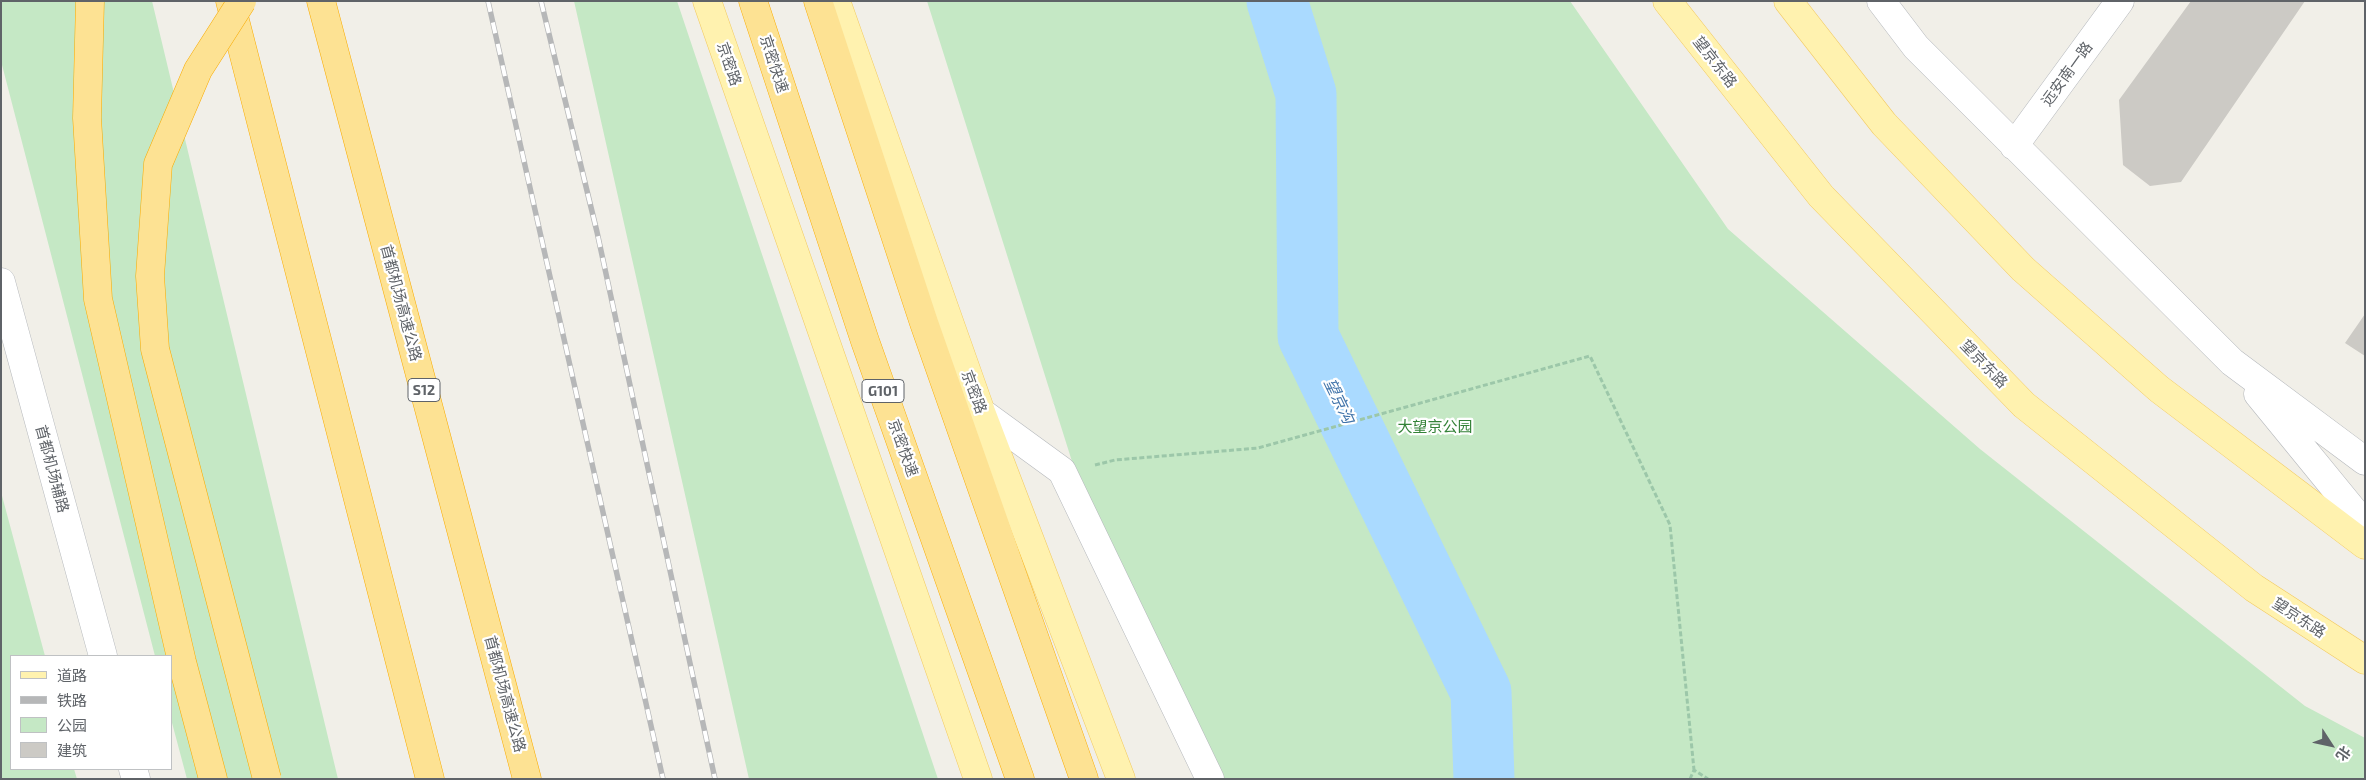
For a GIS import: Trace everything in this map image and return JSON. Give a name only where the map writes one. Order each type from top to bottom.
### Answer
[{"type":"highway","points":[[90,1],[87,118],[98,299],[182,662],[213,779]]},
{"type":"highway","points":[[230,1],[430,779]]},
{"type":"highway","points":[[242,1],[198,70],[158,164],[150,276],[155,350],[267,779]]},
{"type":"highway","name":"首都机场高速公路","points":[[321,1],[527,779]]},
{"type":"highway","name":"京密快速","points":[[753,1],[865,341],[1020,779]]},
{"type":"highway","points":[[818,1],[924,323],[1084,779]]},
{"type":"main road","name":"京密路","points":[[707,1],[978,779]]},
{"type":"main road","name":"京密路","points":[[836,1],[981,412],[1121,779]]},
{"type":"main road","name":"望京东路","points":[[1667,1],[1821,196],[2024,405],[2254,588],[2365,660]]},
{"type":"main road","points":[[1788,1],[1884,124],[2023,269],[2159,389],[2365,544]]},
{"type":"street","points":[[1881,1],[1916,47],[2232,362],[2365,525]]},
{"type":"street","name":"远安南一路","points":[[2014,146],[2120,1]]},
{"type":"street","name":"首都机场辅路","points":[[1,282],[103,655]]},
{"type":"street","points":[[2232,362],[2365,461]]},
{"type":"street","points":[[981,412],[1062,471],[1210,779]]},
{"type":"path","points":[[1062,471],[1115,460],[1258,448],[1590,356],[1670,525],[1694,770],[1690,779]]},
{"type":"path","points":[[1694,770],[1708,779]]},
{"type":"green space","points":[[1,1],[152,1],[338,779],[187,779],[172,723],[172,655],[155,655],[1,61]]},
{"type":"green space","points":[[574,1],[677,1],[938,779],[749,779]]},
{"type":"green space","name":"大望京公园","points":[[927,1],[1570,1],[1728,229],[1980,449],[2305,706],[2365,738],[2365,779],[1208,779],[1081,490]]},
{"type":"green space","points":[[1,492],[45,655],[10,655],[10,770],[74,770],[77,779],[1,779]]},
{"type":"building","points":[[2191,1],[2305,1],[2181,182],[2150,186],[2123,165],[2119,100]]},
{"type":"building","points":[[2365,314],[2365,356],[2345,343]]},
{"type":"waterway","name":"望京沟","points":[[1277,1],[1306,94],[1308,336],[1481,692],[1484,779]]},
{"type":"railway","points":[[488,1],[663,779]]},
{"type":"railway","points":[[541,1],[597,232],[715,779]]}]
